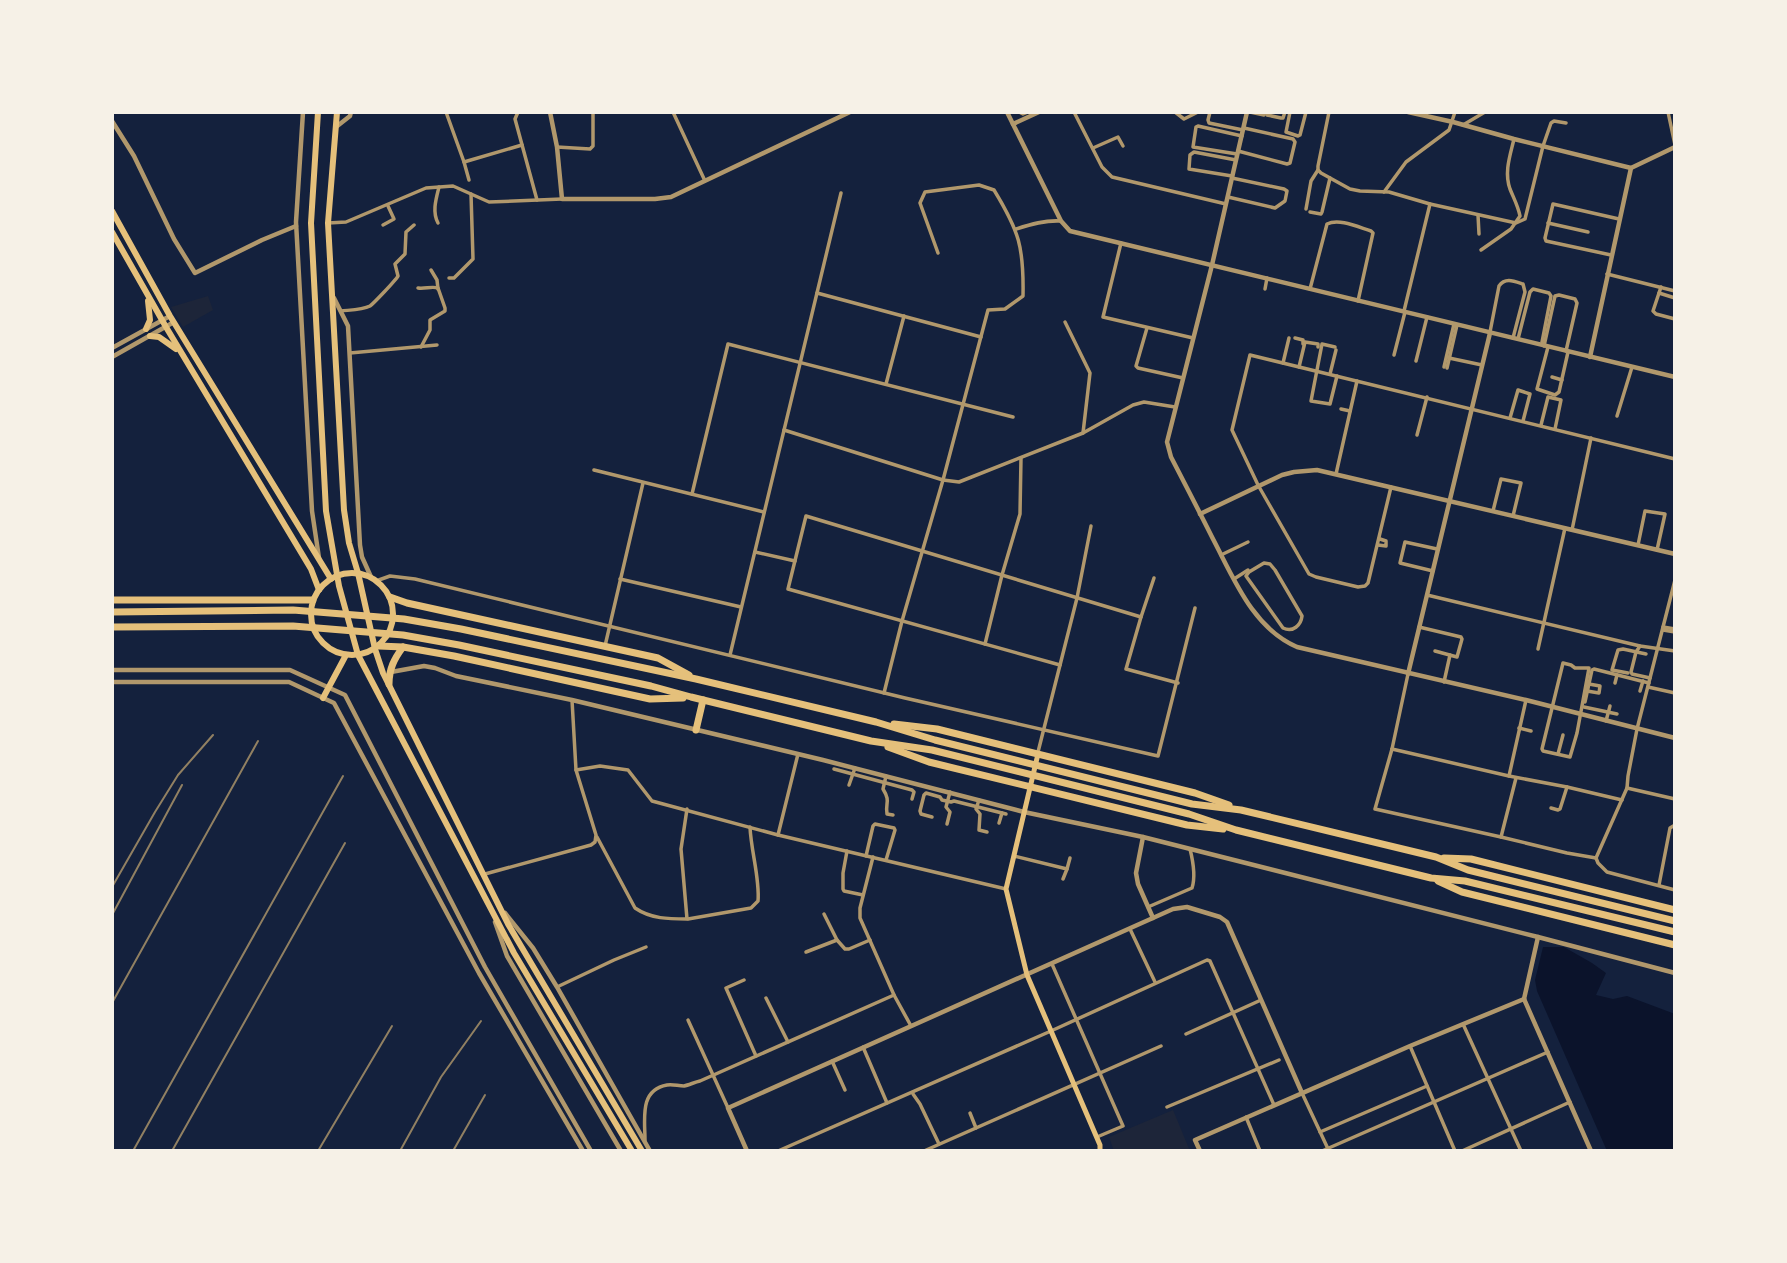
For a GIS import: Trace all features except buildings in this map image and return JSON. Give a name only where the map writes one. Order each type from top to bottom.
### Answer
[{"type":"highway","points":[[318,112],[310,223],[326,511],[334,577],[358,655],[514,953],[632,1151]]},
{"type":"highway","points":[[337,112],[328,223],[344,510],[349,543],[377,648],[389,684],[482,874],[642,1151]]},
{"type":"highway","points":[[112,211],[172,319],[319,558],[334,577]]},
{"type":"highway","points":[[112,232],[180,352],[311,569],[319,590]]},
{"type":"highway","points":[[147,294],[150,320],[148,333],[159,337],[180,352]]},
{"type":"highway","points":[[377,648],[393,623],[390,597],[374,579],[358,573],[334,577],[319,590],[313,600],[311,615],[316,635],[331,650],[346,655],[358,655],[377,648],[403,647],[650,699],[691,697]]},
{"type":"highway","points":[[390,597],[658,658],[696,679]]},
{"type":"highway","points":[[112,600],[313,600]]},
{"type":"highway","points":[[112,611],[293,610],[404,619],[537,644],[876,722],[935,740],[1192,804],[1241,810],[1436,857],[1468,870],[1675,921]]},
{"type":"highway","points":[[112,627],[307,627],[403,635],[533,660],[652,686],[871,741],[932,750],[1431,878],[1465,881],[1675,932]]},
{"type":"highway","points":[[389,684],[389,672],[403,647]]},
{"type":"highway","points":[[323,698],[346,655]]},
{"type":"highway","points":[[696,730],[703,700]]},
{"type":"highway","points":[[876,722],[937,729],[1195,793],[1241,810]]},
{"type":"highway","points":[[871,741],[929,762],[1030,787],[1186,825],[1236,830]]},
{"type":"highway","points":[[1436,857],[1471,859],[1675,911]]},
{"type":"highway","points":[[1431,878],[1462,892],[1675,945]]},
{"type":"main road","points":[[1038,754],[1006,889],[1027,975],[1100,1148],[1108,1151]]},
{"type":"street","points":[[303,112],[296,226],[312,511],[319,558]]},
{"type":"street","points":[[336,127],[350,116],[351,112]]},
{"type":"street","points":[[446,112],[469,180]]},
{"type":"street","points":[[518,112],[515,119],[537,200]]},
{"type":"street","points":[[550,112],[557,147],[562,199]]},
{"type":"street","points":[[557,147],[590,149],[593,146],[593,112]]},
{"type":"street","points":[[673,112],[705,181]]},
{"type":"street","points":[[328,223],[346,222],[426,188],[439,187],[453,186],[489,202],[662,199],[679,194],[850,112]]},
{"type":"street","points":[[1007,112],[1061,221],[1070,231],[1675,377]]},
{"type":"street","points":[[1019,112],[1027,112]]},
{"type":"street","points":[[1013,124],[1039,112]]},
{"type":"street","points":[[1074,112],[1104,170],[1117,179],[1226,204]]},
{"type":"street","points":[[1175,112],[1184,119],[1198,112]]},
{"type":"street","points":[[1210,112],[1209,123],[1243,131]]},
{"type":"street","points":[[1285,112],[1283,118],[1249,112],[1168,434],[1168,450],[1242,595],[1277,637],[1297,648],[1526,700],[1675,738]]},
{"type":"street","points":[[1290,112],[1286,132],[1298,136],[1306,112]]},
{"type":"street","points":[[1329,112],[1318,170],[1311,181],[1308,211],[1321,214],[1330,178]]},
{"type":"street","points":[[1408,112],[1631,167],[1675,146],[1668,112]]},
{"type":"street","points":[[1384,192],[1406,162],[1449,130],[1455,112]]},
{"type":"street","points":[[1463,125],[1485,112]]},
{"type":"street","points":[[112,121],[134,156],[174,239],[195,273],[296,226]]},
{"type":"street","points":[[1318,170],[1350,189],[1384,192],[1516,223],[1525,219],[1550,123],[1566,123]]},
{"type":"street","points":[[1198,126],[1243,131],[1293,139],[1295,142],[1290,163],[1193,146],[1198,126]]},
{"type":"street","points":[[1093,148],[1118,137],[1123,146]]},
{"type":"street","points":[[1481,250],[1511,229],[1520,216],[1507,170],[1514,139]]},
{"type":"street","points":[[464,162],[522,145]]},
{"type":"street","points":[[1228,197],[1275,208],[1284,201],[1287,191],[1189,169],[1194,152],[1237,155]]},
{"type":"street","points":[[1590,357],[1631,167]]},
{"type":"street","points":[[884,692],[988,310],[1004,310],[1023,296],[1024,266],[1016,229],[994,190],[979,185],[925,192],[920,203],[938,253]]},
{"type":"street","points":[[438,223],[435,209],[439,187]]},
{"type":"street","points":[[730,655],[841,193]]},
{"type":"street","points":[[449,278],[454,278],[473,259],[471,194]]},
{"type":"street","points":[[1394,355],[1430,204]]},
{"type":"street","points":[[1611,256],[1546,241],[1548,223],[1553,204],[1619,219]]},
{"type":"street","points":[[383,225],[394,219],[387,205]]},
{"type":"street","points":[[1478,215],[1479,234]]},
{"type":"street","points":[[1016,229],[1034,223],[1061,221]]},
{"type":"street","points":[[1310,289],[1327,224],[1336,222],[1373,233],[1358,301]]},
{"type":"street","points":[[1548,223],[1588,232]]},
{"type":"street","points":[[341,311],[371,305],[397,280],[395,264],[405,254],[406,232],[414,225]]},
{"type":"street","points":[[1121,243],[1103,317],[1193,338]]},
{"type":"street","points":[[421,347],[430,330],[430,320],[445,310],[431,270]]},
{"type":"street","points":[[1607,274],[1675,291]]},
{"type":"street","points":[[1265,289],[1267,278]]},
{"type":"street","points":[[1515,339],[1525,292],[1523,284],[1507,280],[1499,286],[1392,749],[1375,809],[1596,858]]},
{"type":"street","points":[[418,288],[434,286],[438,289]]},
{"type":"street","points":[[1661,287],[1653,311],[1675,319]]},
{"type":"street","points":[[1515,339],[1530,292],[1533,289],[1549,293],[1551,296],[1537,388],[1555,395],[1559,392],[1562,380],[1577,303],[1575,299],[1555,296],[1544,346]]},
{"type":"street","points":[[816,293],[981,337]]},
{"type":"street","points":[[1659,293],[1675,298]]},
{"type":"street","points":[[332,294],[348,326],[360,545],[366,568],[374,579],[390,576],[415,579],[1158,756],[1195,608]]},
{"type":"street","points":[[886,384],[904,316]]},
{"type":"street","points":[[1417,360],[1428,317]]},
{"type":"street","points":[[112,357],[172,319]]},
{"type":"street","points":[[1065,322],[1090,373],[1083,433]]},
{"type":"street","points":[[1455,324],[1449,358],[1445,368],[1455,324]]},
{"type":"street","points":[[1147,328],[1136,366],[1183,377]]},
{"type":"street","points":[[112,348],[148,333]]},
{"type":"street","points":[[1283,363],[1289,338]]},
{"type":"street","points":[[1295,338],[1303,341],[1298,367]]},
{"type":"street","points":[[1298,367],[1305,342],[1318,344],[1311,401],[1330,404],[1338,376]]},
{"type":"street","points":[[692,494],[728,344],[1013,417]]},
{"type":"street","points":[[1315,371],[1322,344],[1335,348],[1330,374]]},
{"type":"street","points":[[350,353],[437,345]]},
{"type":"street","points":[[1391,487],[1368,583],[1358,587],[1309,574],[1258,485],[1233,433],[1232,425],[1250,355],[1675,459]]},
{"type":"street","points":[[1449,358],[1482,365]]},
{"type":"street","points":[[1616,416],[1632,367]]},
{"type":"street","points":[[1332,406],[1338,376]]},
{"type":"street","points":[[1552,377],[1562,380]]},
{"type":"street","points":[[1336,474],[1357,381]]},
{"type":"street","points":[[1510,418],[1518,390],[1530,394],[1523,421]]},
{"type":"street","points":[[1417,435],[1427,397]]},
{"type":"street","points":[[1541,425],[1548,397],[1561,400],[1555,429]]},
{"type":"street","points":[[1541,425],[1546,398]]},
{"type":"street","points":[[784,430],[943,480],[959,482],[1083,433],[1133,405],[1144,402],[1175,407]]},
{"type":"street","points":[[1341,409],[1350,411]]},
{"type":"street","points":[[1572,530],[1591,438]]},
{"type":"street","points":[[985,644],[1020,513],[1021,458]]},
{"type":"street","points":[[594,470],[764,512]]},
{"type":"street","points":[[1200,514],[1258,485],[1294,471],[1317,470],[1675,554]]},
{"type":"street","points":[[1493,511],[1501,479],[1521,483],[1513,516]]},
{"type":"street","points":[[605,646],[643,483]]},
{"type":"street","points":[[1638,545],[1645,511],[1665,514],[1657,550]]},
{"type":"street","points":[[1060,665],[788,589],[806,516],[1141,617]]},
{"type":"street","points":[[1038,754],[1077,598],[1091,526]]},
{"type":"street","points":[[1538,649],[1565,528]]},
{"type":"street","points":[[1222,555],[1248,542]]},
{"type":"street","points":[[1433,571],[1401,564],[1404,543],[1438,550]]},
{"type":"street","points":[[755,552],[795,561]]},
{"type":"street","points":[[1264,563],[1270,564],[1275,570],[1302,616],[1297,627],[1288,630],[1282,626],[1246,576],[1264,563]]},
{"type":"street","points":[[1234,579],[1253,567]]},
{"type":"street","points":[[1154,578],[1126,669],[1178,682]]},
{"type":"street","points":[[620,579],[741,607]]},
{"type":"street","points":[[1675,580],[1637,729],[1627,788],[1596,858],[1607,872],[1675,890]]},
{"type":"street","points":[[1427,595],[1638,645],[1675,651]]},
{"type":"street","points":[[1668,607],[1675,608]]},
{"type":"street","points":[[1277,637],[1282,626]]},
{"type":"street","points":[[1419,627],[1461,637],[1458,656],[1436,652]]},
{"type":"street","points":[[1663,628],[1675,631]]},
{"type":"street","points":[[1638,645],[1631,672],[1649,683]]},
{"type":"street","points":[[1628,673],[1612,670],[1617,651],[1623,649],[1646,654]]},
{"type":"street","points":[[1444,682],[1450,655]]},
{"type":"street","points":[[1561,664],[1589,668],[1581,714],[1571,756],[1543,751],[1561,664]]},
{"type":"street","points":[[389,672],[424,666],[456,676],[572,700],[1024,812],[1143,837],[1675,973]]},
{"type":"street","points":[[1581,714],[1594,669],[1643,681],[1675,693]]},
{"type":"street","points":[[112,670],[290,670],[345,695],[485,967],[592,1151]]},
{"type":"street","points":[[1615,683],[1617,675]]},
{"type":"street","points":[[1640,691],[1643,681]]},
{"type":"street","points":[[112,682],[289,682],[334,703],[479,973],[583,1151]]},
{"type":"street","points":[[1587,691],[1598,693],[1600,687],[1589,684]]},
{"type":"street","points":[[572,700],[576,769],[596,835],[639,912],[664,919],[687,919],[751,908],[758,901],[758,891],[750,827]]},
{"type":"street","points":[[1508,776],[1526,700]]},
{"type":"street","points":[[1606,721],[1610,706]]},
{"type":"street","points":[[1584,707],[1617,714]]},
{"type":"street","points":[[1520,728],[1531,731]]},
{"type":"street","points":[[1558,754],[1563,735]]},
{"type":"street","points":[[1392,749],[1622,800]]},
{"type":"street","points":[[778,835],[798,754]]},
{"type":"street","points":[[576,769],[600,766],[628,770],[652,801],[778,835],[1006,889]]},
{"type":"street","points":[[849,785],[855,768]]},
{"type":"street","points":[[834,769],[912,790],[912,799]]},
{"type":"street","points":[[886,776],[883,789],[888,799],[886,812],[893,815]]},
{"type":"street","points":[[1501,836],[1516,778]]},
{"type":"street","points":[[1551,808],[1560,809],[1567,787]]},
{"type":"street","points":[[1627,788],[1675,799]]},
{"type":"street","points":[[947,824],[950,814],[946,807],[950,792]]},
{"type":"street","points":[[932,817],[921,814],[924,795],[928,793],[942,800],[1004,814],[999,823]]},
{"type":"street","points":[[979,800],[976,807],[981,818],[979,830],[987,832]]},
{"type":"street","points":[[687,809],[681,849],[687,919]]},
{"type":"street","points":[[866,856],[875,824],[895,830],[886,860]]},
{"type":"street","points":[[1659,885],[1670,828],[1675,825]]},
{"type":"street","points":[[482,874],[591,845],[595,842],[596,835]]},
{"type":"street","points":[[1143,837],[1136,873],[1153,918]]},
{"type":"street","points":[[1148,907],[1192,888],[1194,864],[1191,849]]},
{"type":"street","points":[[847,851],[844,891],[863,895]]},
{"type":"street","points":[[1014,856],[1067,869]]},
{"type":"street","points":[[873,857],[860,918],[894,995],[911,1026]]},
{"type":"street","points":[[1063,880],[1070,858]]},
{"type":"street","points":[[498,904],[533,948],[650,1151]]},
{"type":"street","points":[[728,1108],[1173,909],[1187,906],[1227,922],[1326,1150],[1548,1052]]},
{"type":"street","points":[[490,907],[507,956],[621,1151]]},
{"type":"street","points":[[824,914],[837,940],[845,948],[849,949],[870,940]]},
{"type":"street","points":[[1130,929],[1155,982]]},
{"type":"street","points":[[1538,936],[1524,999],[1591,1151]]},
{"type":"street","points":[[806,952],[837,940]]},
{"type":"street","points":[[557,987],[646,947]]},
{"type":"street","points":[[778,1151],[1209,960],[1274,1105]]},
{"type":"street","points":[[1052,964],[1123,1126],[1097,1137]]},
{"type":"street","points":[[744,980],[726,988],[756,1056]]},
{"type":"street","points":[[645,1142],[648,1096],[654,1090],[671,1084],[688,1085],[894,995]]},
{"type":"street","points":[[766,998],[788,1042]]},
{"type":"street","points":[[1200,1151],[1195,1139],[1524,999]]},
{"type":"street","points":[[1185,1034],[1261,1000]]},
{"type":"street","points":[[688,1020],[747,1151]]},
{"type":"street","points":[[1464,1024],[1521,1151]]},
{"type":"street","points":[[924,1151],[1161,1046]]},
{"type":"street","points":[[1409,1046],[1455,1151]]},
{"type":"street","points":[[863,1047],[887,1102]]},
{"type":"street","points":[[1167,1107],[1279,1060]]},
{"type":"street","points":[[832,1061],[845,1090]]},
{"type":"street","points":[[1320,1132],[1427,1086]]},
{"type":"street","points":[[912,1093],[939,1144]]},
{"type":"street","points":[[1462,1151],[1570,1102]]},
{"type":"street","points":[[970,1113],[976,1128]]},
{"type":"street","points":[[1246,1117],[1260,1151]]},
{"type":"shaded area","points":[[208,296],[213,310],[183,327],[171,307]]},
{"type":"shaded area","points":[[1543,947],[1564,947],[1606,973],[1596,995],[1613,999],[1627,996],[1675,1014],[1675,1151],[1607,1151],[1537,991],[1535,980]]},
{"type":"shaded area","points":[[1173,1110],[1190,1151],[1114,1151],[1109,1137]]},
{"type":"railway","points":[[112,887],[178,775],[213,735]]},
{"type":"railway","points":[[112,1003],[258,741]]},
{"type":"railway","points":[[133,1151],[343,776]]},
{"type":"railway","points":[[112,915],[182,785]]},
{"type":"railway","points":[[172,1151],[345,843]]},
{"type":"railway","points":[[400,1151],[441,1077],[481,1021]]},
{"type":"railway","points":[[318,1151],[392,1026]]},
{"type":"railway","points":[[453,1151],[485,1095]]}]
